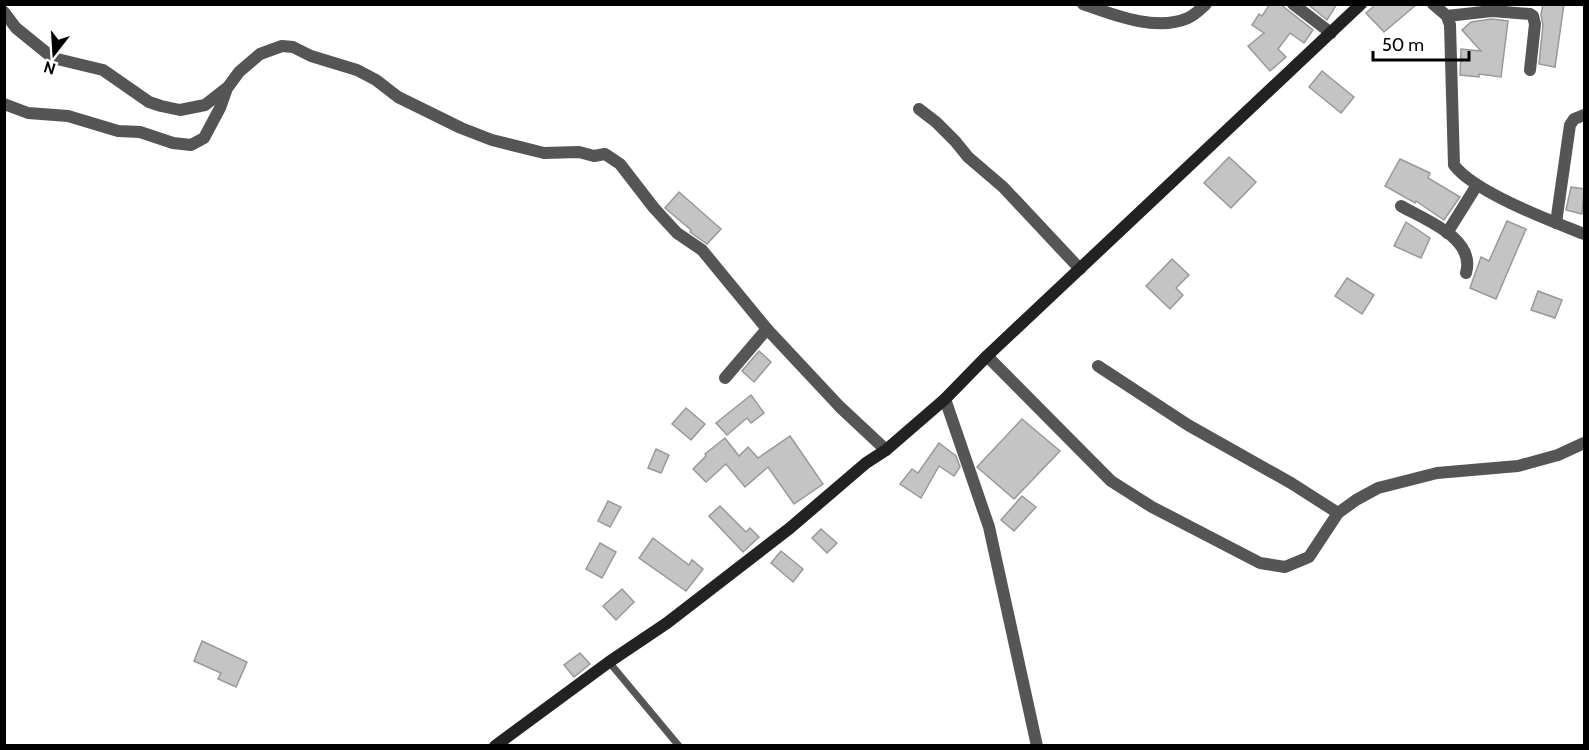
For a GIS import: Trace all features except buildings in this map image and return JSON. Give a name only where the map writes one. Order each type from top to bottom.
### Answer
[{"type":"street","points":[[1083,4],[1116,16],[1155,22],[1189,18],[1206,4]]},
{"type":"street","points":[[1293,4],[1331,33]]},
{"type":"street","points":[[495,746],[609,662],[667,623],[790,528],[866,463],[886,450],[945,399],[987,356],[1360,4]]},
{"type":"street","points":[[1433,4],[1448,16],[1450,25],[1454,165],[1460,173],[1477,185],[1584,234]]},
{"type":"street","points":[[1448,16],[1492,11],[1530,14],[1535,24],[1530,70]]},
{"type":"street","points":[[4,12],[16,28],[53,58],[103,70],[149,102],[180,110],[205,105],[228,87]]},
{"type":"street","points":[[4,104],[28,113],[68,116],[118,132],[140,132],[173,143],[191,145],[204,138],[228,87],[239,72],[260,54],[282,46],[293,47],[311,56],[357,70],[376,80],[398,98],[492,140],[544,153],[579,152],[594,156],[605,154],[620,164],[654,208],[677,233],[702,250],[767,329],[840,406],[886,450]]},
{"type":"street","points":[[919,109],[949,134],[968,157],[1003,187],[1080,269]]},
{"type":"street","points":[[1556,223],[1570,125],[1574,119],[1584,115]]},
{"type":"street","points":[[1447,233],[1477,185]]},
{"type":"street","points":[[1401,206],[1447,233],[1464,249],[1468,258],[1466,273]]},
{"type":"street","points":[[725,378],[767,329]]},
{"type":"street","points":[[987,356],[1111,481],[1152,507],[1260,563],[1285,567],[1309,557],[1338,513],[1378,488],[1437,472],[1518,466],[1558,455],[1584,443]]},
{"type":"street","points":[[1098,366],[1188,425],[1291,483],[1338,513]]},
{"type":"street","points":[[945,399],[989,527],[1037,746]]},
{"type":"lane","points":[[609,662],[679,746]]}]
